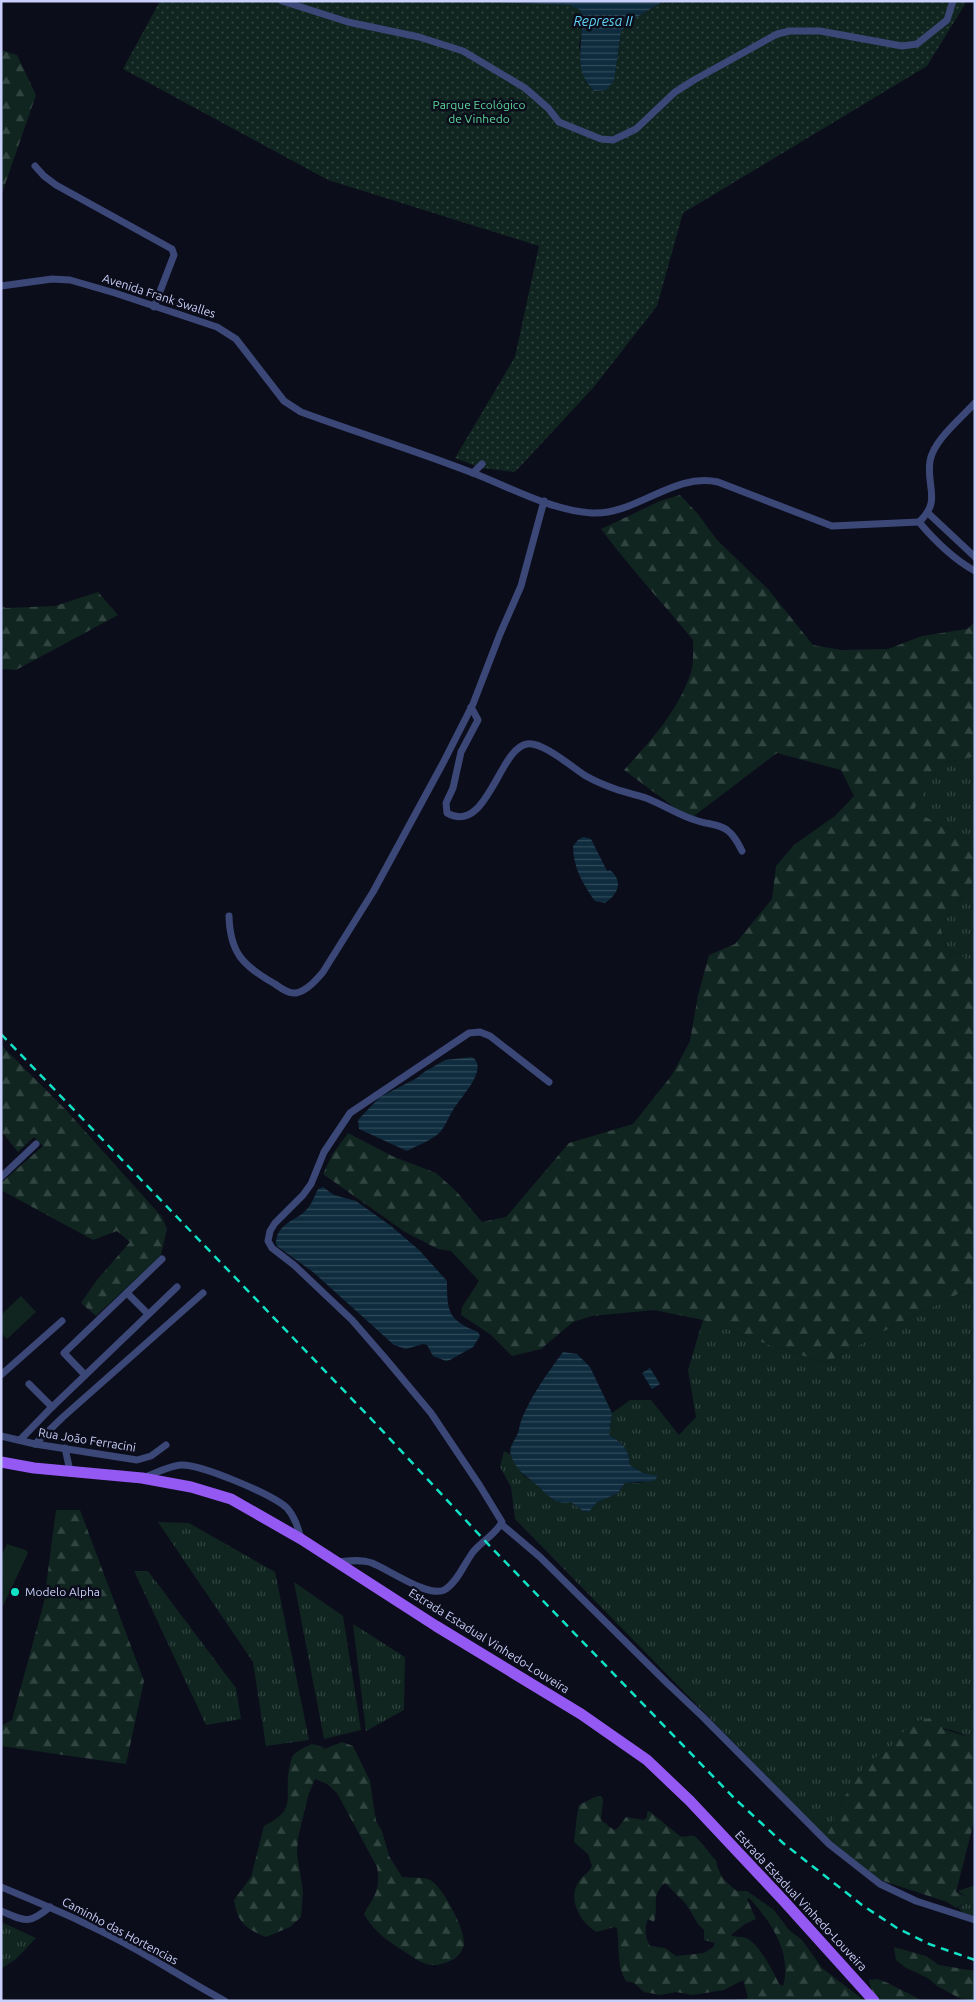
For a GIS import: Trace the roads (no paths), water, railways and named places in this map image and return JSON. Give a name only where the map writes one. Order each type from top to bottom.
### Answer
[{"type":"main road","name":"Estrada Estadual Vinhedo-Louveira","points":[[1,1462],[142,1478],[191,1487],[231,1499],[301,1539],[436,1626],[581,1714],[647,1760],[690,1801],[788,1905],[874,2001]]},
{"type":"street","points":[[282,1],[348,22],[419,37],[462,51],[525,88],[548,108],[559,122],[600,139],[613,140],[636,129],[675,92],[777,34],[790,31],[820,31],[902,46],[917,44],[947,20],[953,1]]},
{"type":"street","points":[[35,166],[56,185],[172,249],[174,254],[154,306]]},
{"type":"street","name":"Avenida Frank Swalles","points":[[1,286],[52,279],[70,280],[115,292],[217,326],[236,339],[284,401],[301,412],[473,473],[544,501],[580,511],[602,513],[616,511],[694,480],[709,480],[832,526],[919,522]]},
{"type":"street","points":[[975,404],[944,436],[934,451],[930,460],[934,499],[928,513],[919,522],[935,541],[975,571]]},
{"type":"street","points":[[473,473],[482,464]]},
{"type":"street","points":[[229,916],[231,941],[235,951],[244,963],[289,992],[295,993],[303,990],[323,972],[372,892],[443,763],[471,707],[521,586],[544,501]]},
{"type":"street","points":[[928,513],[974,556],[965,565]]},
{"type":"street","points":[[471,707],[478,720],[461,752],[453,788],[446,804],[447,813],[456,818],[467,817],[478,806],[494,786],[518,747],[535,744],[588,777],[611,788],[645,798],[697,821],[726,829],[737,841],[742,851]]},
{"type":"street","points":[[549,1082],[490,1036],[480,1032],[468,1032],[350,1113],[324,1152],[303,1195],[275,1223],[267,1238],[272,1248],[352,1320],[431,1413],[498,1514],[501,1524],[540,1557],[829,1844],[880,1884],[916,1901],[975,1920]]},
{"type":"street","points":[[1,1177],[36,1144]]},
{"type":"street","points":[[85,1375],[64,1353],[162,1259]]},
{"type":"street","points":[[20,1440],[177,1287]]},
{"type":"street","points":[[127,1293],[148,1314]]},
{"type":"street","points":[[35,1444],[203,1293]]},
{"type":"street","points":[[1,1374],[62,1321]]},
{"type":"street","points":[[29,1384],[52,1407]]},
{"type":"street","name":"Rua João Ferracini","points":[[1,1436],[35,1444],[138,1460],[152,1456],[166,1445]]},
{"type":"street","points":[[65,1448],[70,1471]]},
{"type":"street","points":[[142,1478],[182,1465],[192,1466],[251,1487],[287,1508],[295,1521],[301,1539]]},
{"type":"street","points":[[337,1562],[364,1561],[424,1588],[440,1592],[446,1590],[455,1580],[473,1552],[501,1524]]},
{"type":"street","name":"Caminho das Hortencias","points":[[1,1887],[50,1907],[156,1960],[192,1984],[225,2001]]},
{"type":"street","points":[[1,1911],[30,1920],[36,1918],[50,1907]]},
{"type":"water","name":"Represa II","points":[[461,1],[664,1],[627,23],[621,32],[614,81],[606,90],[594,91],[582,72],[580,62],[582,21],[580,10],[570,5]]},
{"type":"water","points":[[583,837],[591,839],[607,871],[610,870],[617,879],[618,888],[616,892],[605,903],[595,901],[586,889],[577,868],[573,846]]},
{"type":"water","points":[[472,1057],[477,1062],[476,1075],[443,1129],[434,1137],[407,1151],[359,1129],[358,1120],[380,1097],[417,1078],[445,1060]]},
{"type":"water","points":[[323,1187],[334,1195],[356,1201],[391,1226],[419,1250],[447,1281],[451,1314],[460,1323],[478,1332],[480,1336],[473,1347],[446,1361],[433,1356],[427,1345],[423,1344],[406,1349],[394,1345],[313,1272],[278,1247],[276,1244],[277,1238],[281,1229],[306,1211],[318,1189]]},
{"type":"water","points":[[563,1352],[577,1354],[590,1367],[612,1413],[609,1435],[624,1447],[628,1454],[630,1465],[643,1473],[658,1476],[654,1481],[625,1483],[618,1493],[596,1503],[589,1512],[583,1511],[571,1502],[561,1503],[549,1497],[519,1470],[510,1453],[528,1405]]},
{"type":"water","points":[[650,1368],[660,1384],[652,1389],[642,1373]]},
{"type":"railway","points":[[1,1034],[376,1424],[487,1543],[734,1798],[783,1843],[862,1905],[897,1928],[929,1944],[975,1960]]},
{"type":"place","name":"Modelo Alpha","points":[[15,1592]]},
{"type":"park label","name":"Parque Ecológico de Vinhedo","points":[[479,112]]}]
